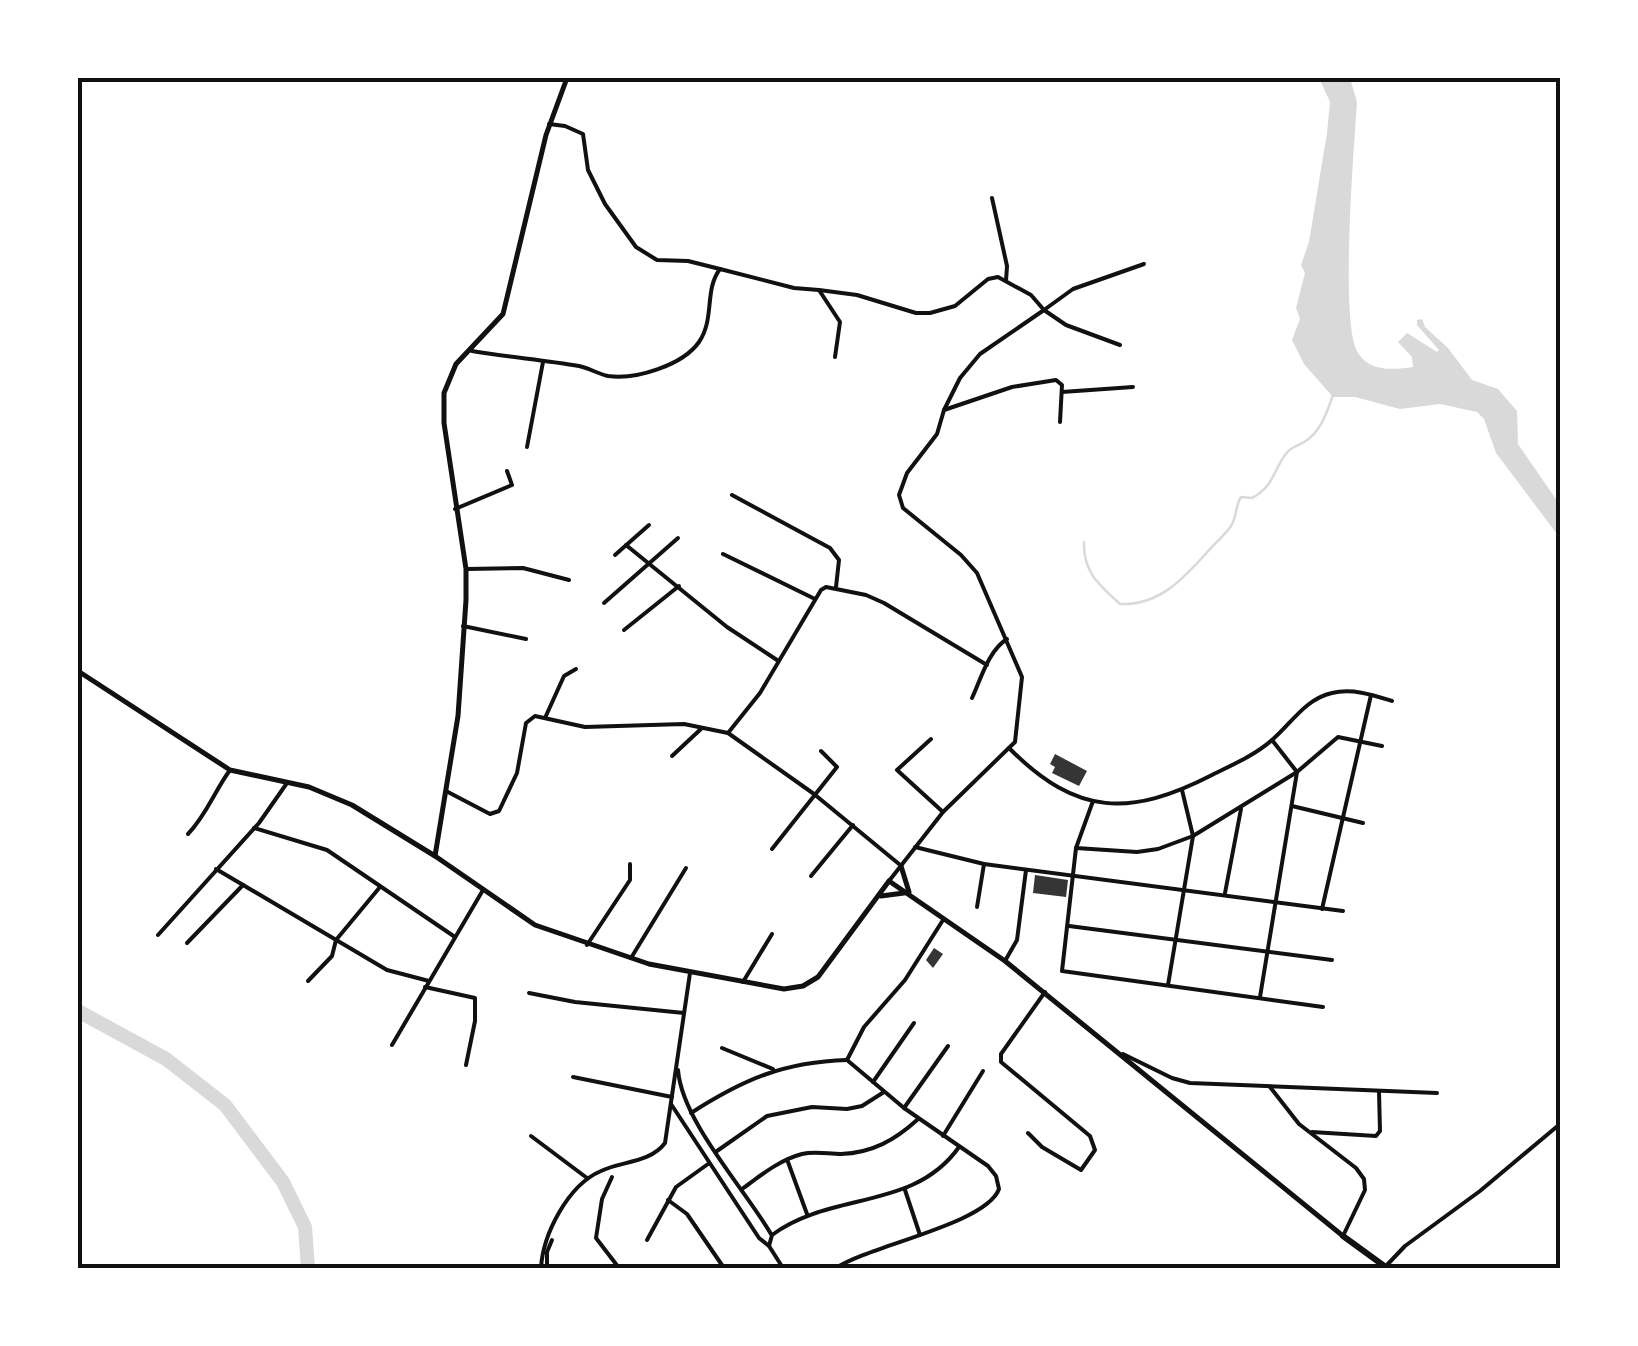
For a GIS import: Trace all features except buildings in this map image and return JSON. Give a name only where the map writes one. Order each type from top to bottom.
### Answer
[{"type":"main road","points":[[1343,1236],[1386,1268]]},
{"type":"street","points":[[435,856],[458,716],[466,569],[444,424],[444,393],[456,364],[503,314],[549,124],[567,78]]},
{"type":"street","points":[[549,124],[583,134],[588,170],[604,204],[636,247],[657,260],[688,261],[794,288],[857,295],[916,313],[955,306],[992,277],[1031,295],[1044,310],[1066,324],[1120,345]]},
{"type":"street","points":[[992,198],[1007,266],[1006,281]]},
{"type":"street","points":[[78,671],[230,770],[341,799],[435,856],[536,925],[587,945],[690,973],[784,989],[812,981],[943,812],[1010,749],[1019,732],[1022,677],[1007,639],[970,564],[899,503],[907,473],[937,434],[960,378],[980,354],[1073,290],[1144,264]]},
{"type":"street","points":[[472,351],[582,366],[610,376],[642,373],[680,359],[697,346],[704,332],[711,285],[720,269]]},
{"type":"street","points":[[819,290],[840,322],[835,357]]},
{"type":"street","points":[[528,448],[543,362]]},
{"type":"street","points":[[944,410],[1012,387],[1047,380],[1061,382],[1060,422]]},
{"type":"street","points":[[1062,392],[1132,387]]},
{"type":"street","points":[[455,508],[512,485],[507,471]]},
{"type":"street","points":[[732,496],[830,548],[839,560],[836,587]]},
{"type":"street","points":[[616,555],[648,524]]},
{"type":"street","points":[[604,603],[678,538]]},
{"type":"street","points":[[626,545],[728,627],[778,660]]},
{"type":"street","points":[[723,554],[815,599]]},
{"type":"street","points":[[466,569],[523,568],[569,580]]},
{"type":"street","points":[[624,630],[678,586]]},
{"type":"street","points":[[728,733],[760,694],[824,588],[836,587],[884,603],[987,665]]},
{"type":"street","points":[[463,626],[526,639]]},
{"type":"street","points":[[972,698],[998,645],[1007,639]]},
{"type":"street","points":[[544,718],[564,676],[576,669]]},
{"type":"street","points":[[1010,749],[1053,786],[1093,801],[1136,804],[1182,790],[1272,740],[1320,697],[1342,692],[1392,701]]},
{"type":"street","points":[[1322,908],[1371,695]]},
{"type":"street","points":[[446,791],[494,814],[518,773],[526,723],[536,716],[584,727],[704,726],[728,733],[853,825],[900,866],[910,894]]},
{"type":"street","points":[[672,756],[704,726]]},
{"type":"street","points":[[1076,848],[1137,852],[1158,849],[1193,836],[1241,810],[1296,772],[1338,736],[1382,746]]},
{"type":"street","points":[[931,740],[897,770],[943,812]]},
{"type":"street","points":[[1260,998],[1296,772],[1272,740]]},
{"type":"street","points":[[772,849],[837,767],[821,751]]},
{"type":"street","points":[[188,834],[205,816],[214,793],[230,770]]},
{"type":"street","points":[[158,936],[254,828],[287,783]]},
{"type":"street","points":[[1168,984],[1193,836],[1182,790]]},
{"type":"street","points":[[1093,801],[1076,848],[1062,971],[1324,1007]]},
{"type":"street","points":[[1292,806],[1364,823]]},
{"type":"street","points":[[1224,895],[1241,810]]},
{"type":"street","points":[[811,876],[853,825]]},
{"type":"street","points":[[254,828],[327,850],[456,937]]},
{"type":"street","points":[[915,847],[984,864],[1344,912]]},
{"type":"street","points":[[587,945],[630,880],[630,864]]},
{"type":"street","points":[[977,907],[984,864]]},
{"type":"street","points":[[630,958],[686,868]]},
{"type":"street","points":[[216,869],[387,970],[471,996],[477,1002],[466,1065]]},
{"type":"street","points":[[1006,961],[1018,940],[1026,870]]},
{"type":"street","points":[[889,881],[1006,961],[1343,1236],[1365,1190],[1364,1179],[1282,1106],[1270,1086]]},
{"type":"street","points":[[186,943],[243,884]]},
{"type":"street","points":[[308,981],[332,956],[336,940],[380,886]]},
{"type":"street","points":[[392,1045],[483,890]]},
{"type":"street","points":[[874,900],[888,892],[910,894]]},
{"type":"street","points":[[847,1060],[864,1027],[905,980],[944,918]]},
{"type":"street","points":[[1068,926],[1332,960]]},
{"type":"street","points":[[743,982],[772,934]]},
{"type":"street","points":[[544,1268],[547,1242],[558,1216],[588,1179],[651,1156],[661,1148],[690,973]]},
{"type":"street","points":[[1028,1133],[1042,1147],[1081,1170],[1096,1150],[1090,1136],[1001,1062],[1001,1054],[1045,992]]},
{"type":"street","points":[[529,993],[684,1013]]},
{"type":"street","points":[[873,1082],[914,1022]]},
{"type":"street","points":[[904,1108],[948,1046]]},
{"type":"street","points":[[722,1048],[773,1069]]},
{"type":"street","points":[[1122,1054],[1181,1081],[1437,1093]]},
{"type":"street","points":[[678,1060],[680,1091],[691,1113],[772,1235]]},
{"type":"street","points":[[691,1113],[724,1091],[773,1069],[810,1061],[847,1060],[904,1108],[988,1166],[998,1183],[994,1200],[986,1207],[853,1257],[836,1268]]},
{"type":"street","points":[[943,1136],[983,1071]]},
{"type":"street","points":[[574,1077],[672,1097]]},
{"type":"street","points":[[716,1151],[766,1116],[812,1106],[862,1106],[884,1092]]},
{"type":"street","points":[[1310,1132],[1376,1136],[1380,1131],[1379,1092]]},
{"type":"street","points":[[671,1104],[758,1238],[783,1268]]},
{"type":"street","points":[[742,1189],[787,1160],[810,1153],[845,1154],[893,1140],[918,1118]]},
{"type":"street","points":[[1386,1268],[1405,1246],[1480,1191],[1560,1124]]},
{"type":"street","points":[[531,1136],[588,1179]]},
{"type":"street","points":[[768,1246],[772,1235],[807,1214],[905,1190],[940,1170],[959,1147]]},
{"type":"street","points":[[787,1160],[807,1214]]},
{"type":"street","points":[[648,1240],[676,1187],[709,1164]]},
{"type":"street","points":[[612,1177],[602,1199],[596,1238],[619,1268]]},
{"type":"street","points":[[905,1190],[920,1235]]},
{"type":"street","points":[[668,1200],[687,1214],[724,1268]]},
{"type":"street","points":[[544,1268],[552,1240]]},
{"type":"shaded area","points":[[1319,78],[1350,78],[1357,102],[1349,305],[1357,351],[1374,366],[1413,367],[1412,357],[1398,342],[1407,333],[1439,350],[1417,325],[1417,320],[1422,319],[1472,380],[1498,389],[1517,411],[1518,444],[1560,505],[1560,538],[1496,453],[1484,419],[1477,412],[1440,404],[1400,409],[1355,397],[1333,397],[1304,364],[1292,340],[1300,319],[1296,308],[1305,273],[1301,265],[1309,242],[1327,133],[1330,102]]},
{"type":"waterway","points":[[1084,542],[1089,570],[1120,604],[1147,600],[1171,588],[1233,523],[1241,497],[1252,498],[1264,489],[1287,452],[1315,433],[1333,395]]},
{"type":"waterway","points":[[78,1011],[166,1059],[225,1105],[283,1182],[305,1227],[308,1268]]}]
